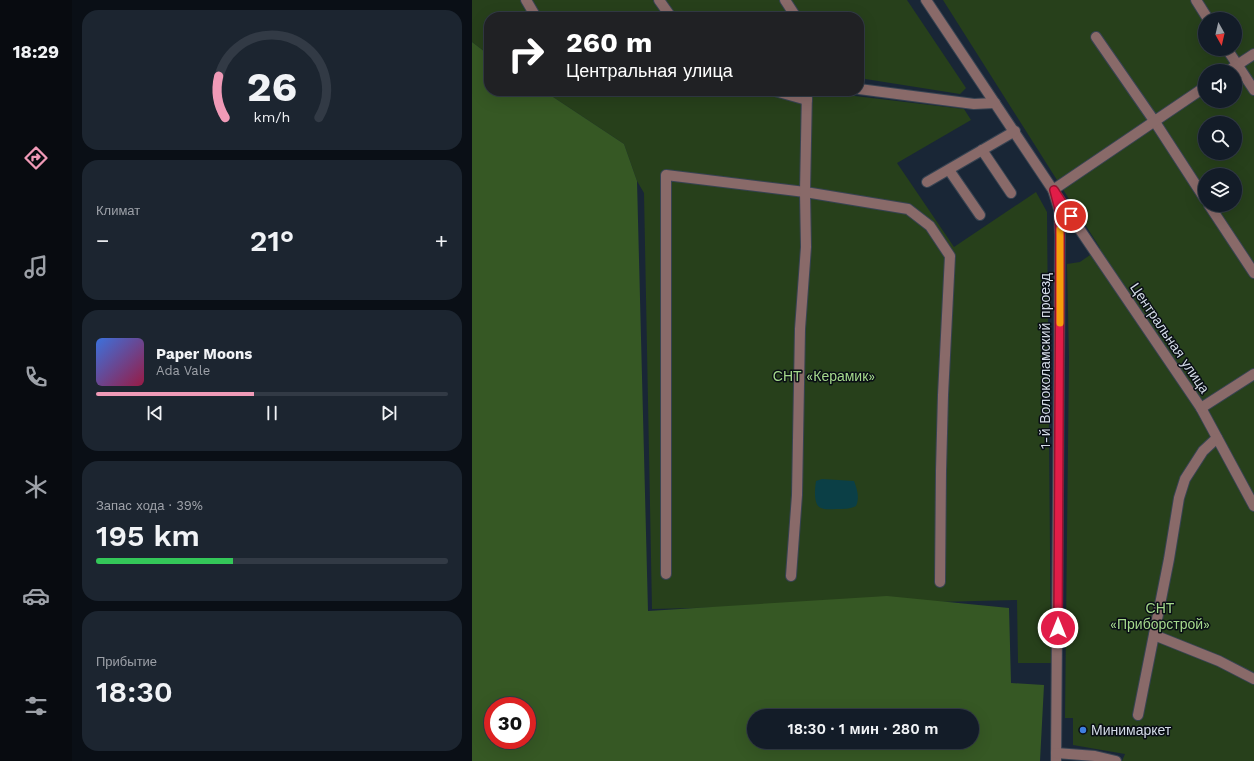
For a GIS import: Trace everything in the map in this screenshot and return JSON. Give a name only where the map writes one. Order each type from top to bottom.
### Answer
[{"type":"street","points":[[526,0],[533,12]]},
{"type":"street","points":[[659,0],[667,12]]},
{"type":"street","points":[[785,0],[793,12]]},
{"type":"street","name":"1-й Волоколамский проезд","points":[[926,0],[1054,190],[1059,209],[1056,757]]},
{"type":"street","points":[[1196,0],[1204,12]]},
{"type":"street","points":[[1096,37],[1155,122],[1198,188]]},
{"type":"street","points":[[1239,64],[1254,54]]},
{"type":"street","points":[[1242,72],[1254,90]]},
{"type":"street","points":[[864,90],[974,104],[995,103]]},
{"type":"street","points":[[1054,190],[1198,92]]},
{"type":"street","points":[[791,576],[797,495],[800,329],[806,247],[807,96]]},
{"type":"street","points":[[928,182],[1015,131]]},
{"type":"street","points":[[982,150],[1011,193]]},
{"type":"street","points":[[949,170],[980,215]]},
{"type":"street","points":[[666,574],[666,175],[806,192],[908,209],[930,226],[950,256],[940,471],[940,582]]},
{"type":"street","name":"Центральная улица","points":[[1054,190],[1200,408],[1254,506]]},
{"type":"street","points":[[1214,212],[1254,273]]},
{"type":"street","points":[[1200,408],[1254,374]]},
{"type":"street","points":[[1138,715],[1179,498],[1185,479],[1203,451],[1217,438]]},
{"type":"street","points":[[1154,635],[1219,661],[1254,679]]},
{"type":"street","points":[[1056,757],[1095,756],[1116,761]]},
{"type":"green space","points":[[472,0],[907,0],[966,88],[960,94],[864,79],[864,12],[484,12],[484,51],[472,42]]},
{"type":"green space","name":"СНТ «Приборстрой»","points":[[943,0],[1254,0],[1254,761],[1122,761],[1125,754],[1073,745],[1073,718],[1065,718],[1069,357],[1067,264],[1080,262],[1100,248]]},
{"type":"green space","points":[[472,42],[484,51],[484,96],[552,96],[624,144],[637,181],[648,611],[887,596],[1009,608],[1011,683],[1044,685],[1040,761],[472,761]]},
{"type":"green space","name":"СНТ «Керамик»","points":[[552,96],[855,96],[964,109],[971,120],[897,163],[954,247],[1036,192],[1047,212],[1051,663],[1018,663],[1017,600],[652,609],[644,193],[637,181],[624,144]]},
{"type":"shaded area","points":[[822,479],[854,481],[858,497],[856,506],[847,509],[823,509],[818,506],[815,496],[816,481]]},
{"type":"slow traffic","points":[[1060,229],[1060,323]]},
{"type":"place","name":"Минимаркет","points":[[1083,730]]},
{"type":"route","points":[[1058,628],[1060,223],[1059,209],[1054,190],[1071,216]]}]
